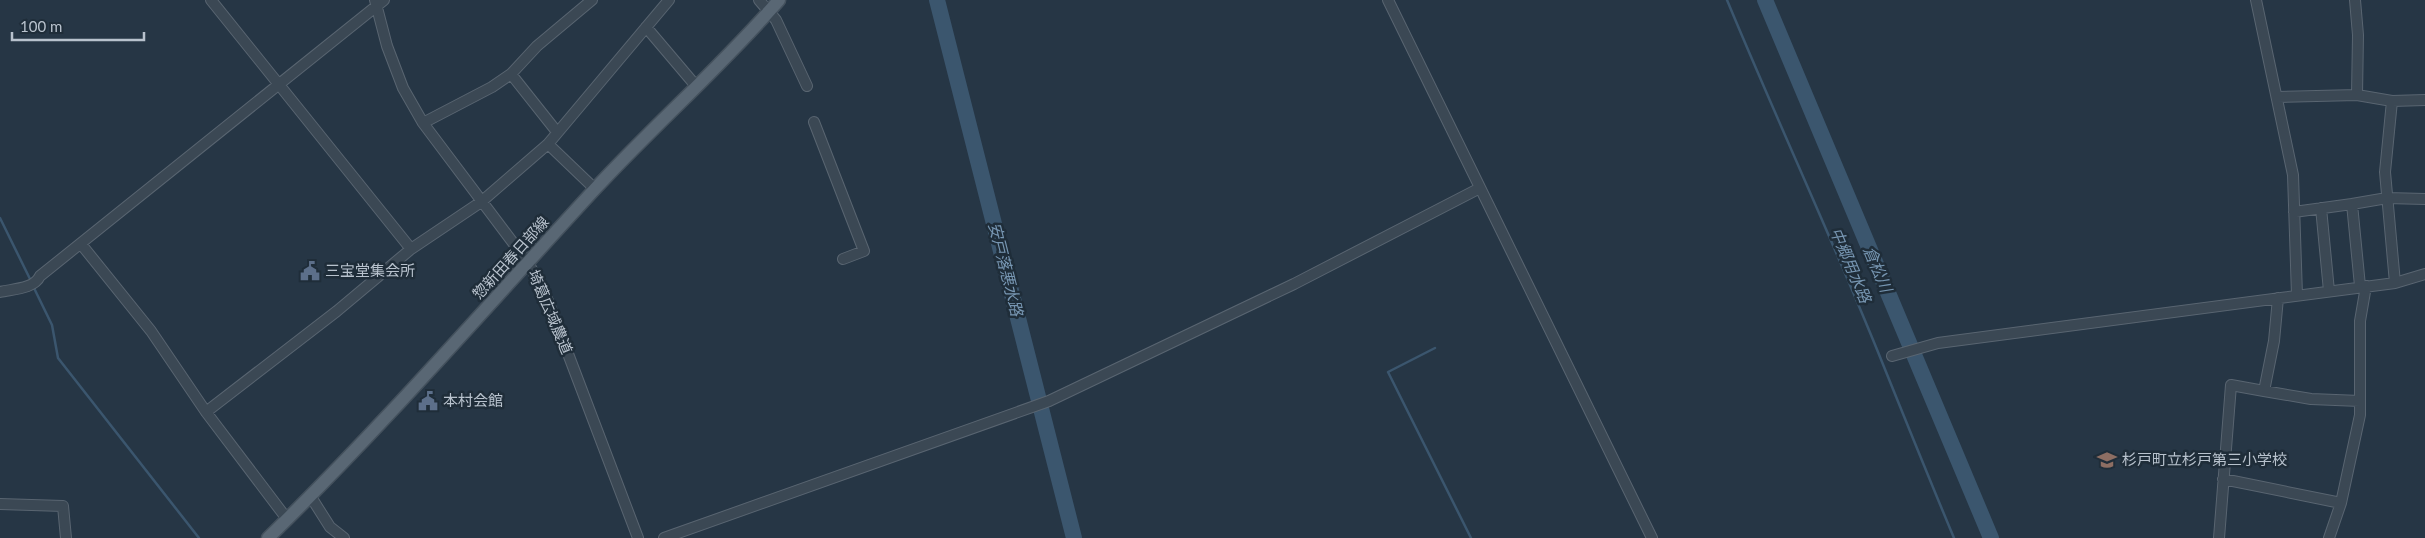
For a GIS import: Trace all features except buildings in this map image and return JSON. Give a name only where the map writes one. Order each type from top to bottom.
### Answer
[{"type":"main road","name":"惣新田春日部線","points":[[268,538],[414,389],[595,190],[778,0]]},
{"type":"street","points":[[211,0],[411,250]]},
{"type":"street","points":[[423,123],[492,87],[511,74],[537,46],[592,0]]},
{"type":"street","points":[[206,412],[337,311],[411,250],[481,202],[548,144],[669,0]]},
{"type":"street","points":[[759,0],[776,20],[807,86]]},
{"type":"street","points":[[1388,0],[1652,538]]},
{"type":"street","points":[[2256,0],[2292,175],[2297,296]]},
{"type":"street","points":[[2355,0],[2358,35],[2357,95]]},
{"type":"street","points":[[0,292],[28,286],[38,281],[40,276],[279,85],[378,2]]},
{"type":"street","name":"埼葛広域農道","points":[[378,2],[386,46],[403,88],[423,123],[529,264],[548,301],[638,538]]},
{"type":"street","points":[[646,27],[696,86]]},
{"type":"street","points":[[511,74],[557,132]]},
{"type":"street","points":[[2277,97],[2357,95],[2392,101],[2425,100]]},
{"type":"street","points":[[2392,101],[2384,172],[2395,283]]},
{"type":"street","points":[[814,122],[864,251],[843,259]]},
{"type":"street","points":[[548,144],[595,190]]},
{"type":"street","points":[[664,538],[1049,401],[1294,284],[1480,188]]},
{"type":"street","points":[[2294,212],[2387,198],[2425,199]]},
{"type":"street","points":[[2329,538],[2340,503],[2360,415],[2360,321],[2363,286],[2352,204]]},
{"type":"street","points":[[2321,208],[2329,291]]},
{"type":"street","points":[[81,244],[151,331],[206,412],[287,520]]},
{"type":"street","points":[[1892,356],[1930,344],[2395,283],[2425,274]]},
{"type":"street","points":[[2264,391],[2274,342],[2278,298]]},
{"type":"street","points":[[2220,538],[2231,385],[2311,399],[2360,401]]},
{"type":"street","points":[[2223,479],[2340,503]]},
{"type":"street","points":[[311,496],[330,527],[344,538]]},
{"type":"street","points":[[0,504],[63,506],[66,538]]},
{"type":"waterway","name":"安戸落悪水路","points":[[937,0],[1074,538]]},
{"type":"waterway","name":"中郷用水路","points":[[1727,0],[1860,308],[1954,538]]},
{"type":"waterway","name":"倉松川","points":[[1765,0],[1991,538]]},
{"type":"waterway","points":[[0,218],[31,281]]},
{"type":"waterway","points":[[33,286],[52,325],[58,358],[199,538]]},
{"type":"waterway","points":[[1435,348],[1388,372],[1471,538]]},
{"type":"place","name":"三宝堂集会所","points":[[310,271]]},
{"type":"place","name":"本村会館","points":[[428,401]]},
{"type":"place","name":"杉戸町立杉戸第三小学校","points":[[2107,460]]}]
